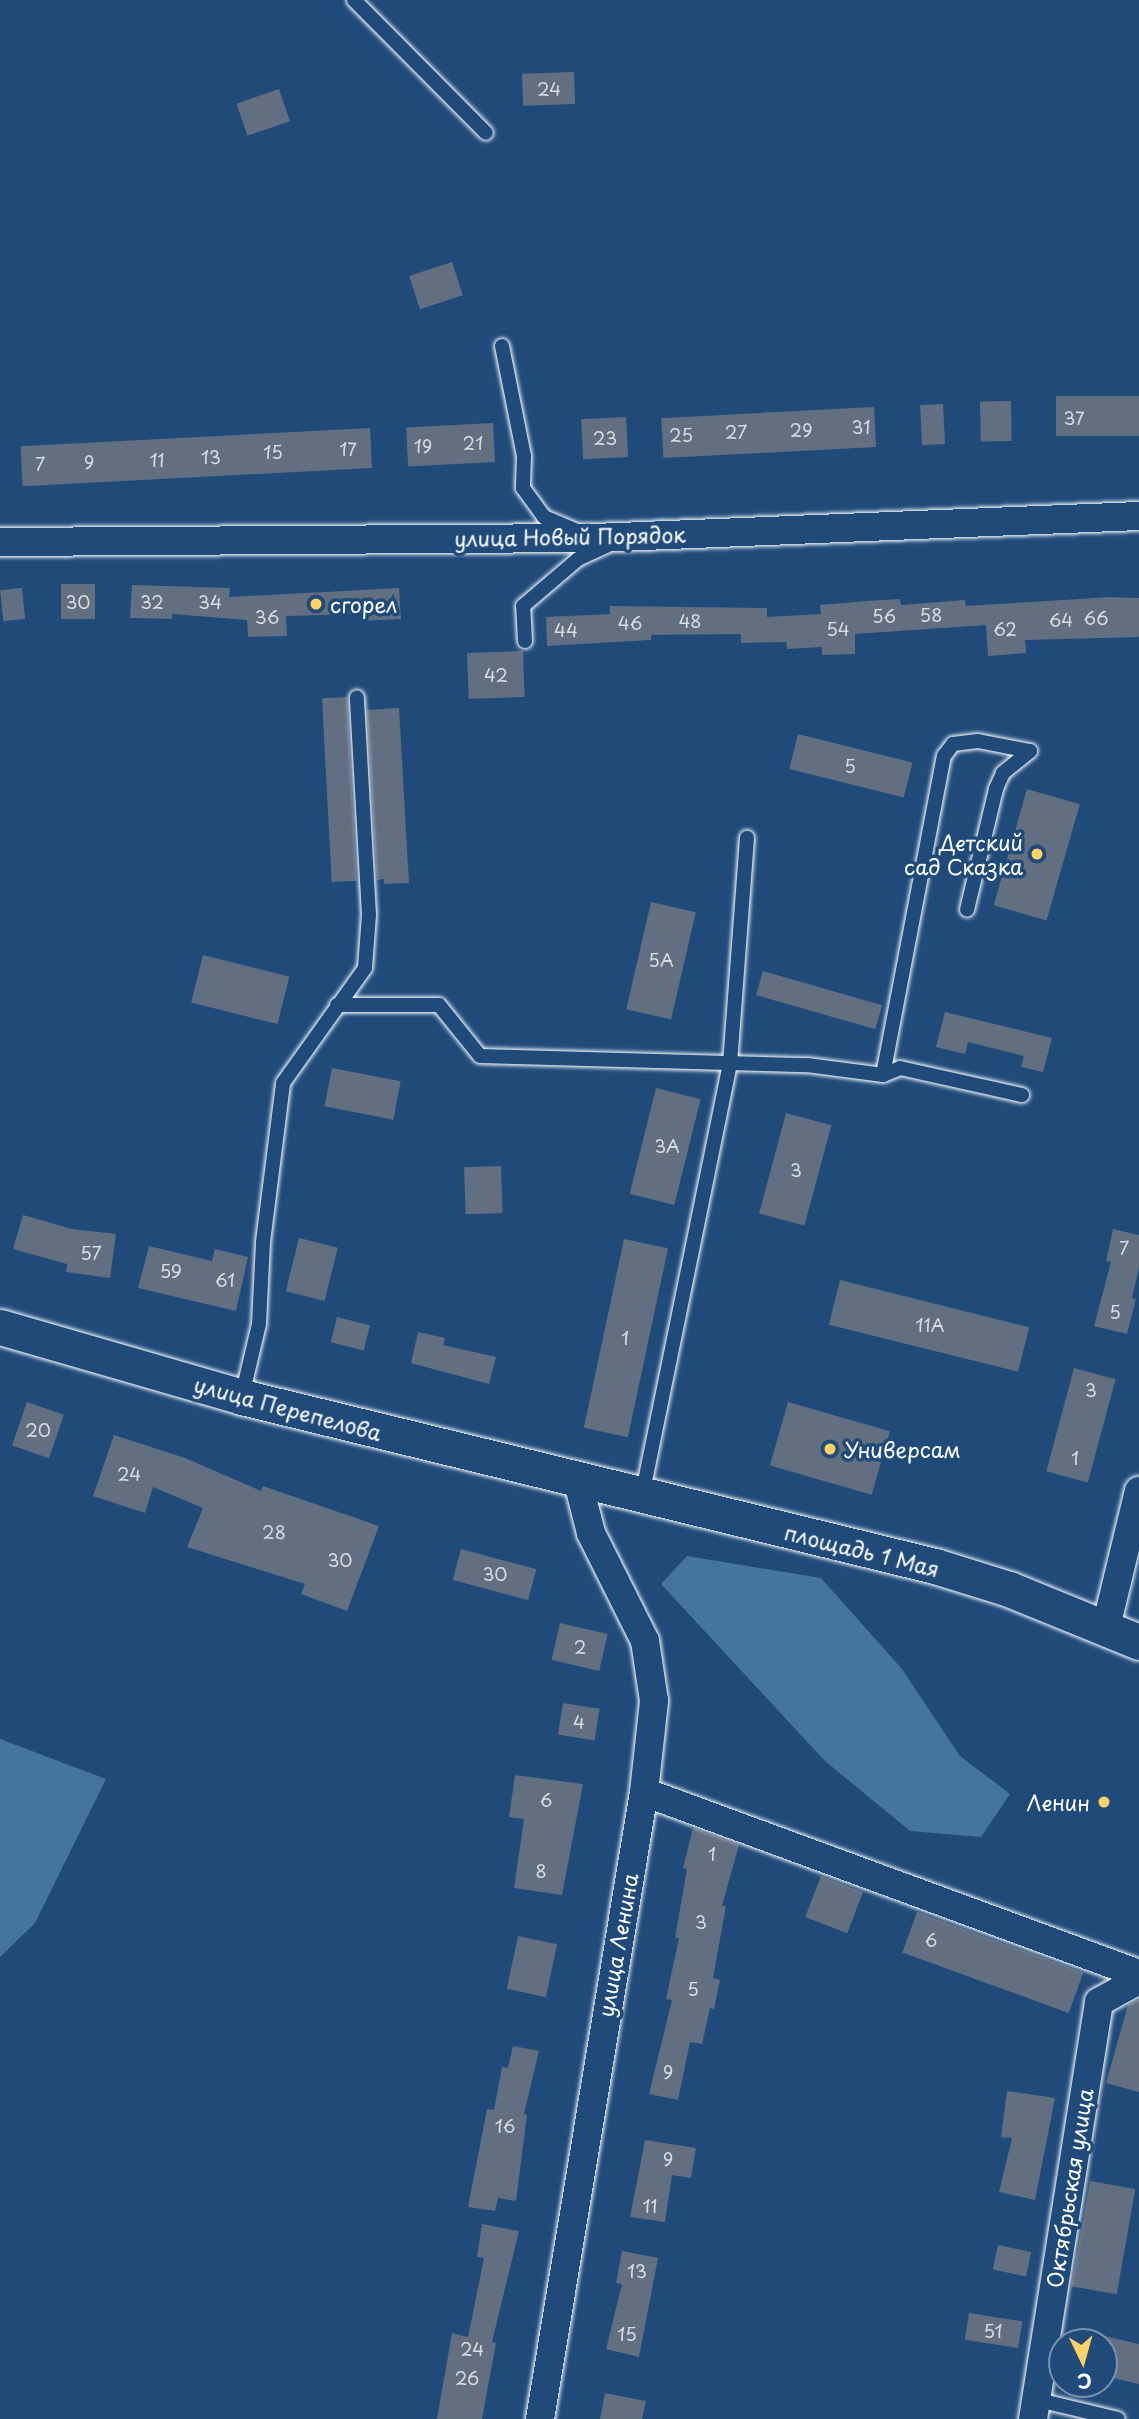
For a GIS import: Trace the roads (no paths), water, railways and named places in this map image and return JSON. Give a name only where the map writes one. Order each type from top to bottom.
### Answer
[{"type":"street","name":"улица Новый Порядок","points":[[0,542],[594,538],[1139,516]]},
{"type":"street","name":"улица Перепелова","points":[[0,1327],[242,1397],[578,1482]]},
{"type":"street","name":"площадь 1 Мая","points":[[578,1482],[934,1566],[1009,1589],[1139,1642]]},
{"type":"street","name":"улица Ленина","points":[[540,2419],[644,1792],[654,1701],[645,1641],[591,1534],[578,1482]]},
{"type":"street","points":[[1106,1628],[1139,1491]]},
{"type":"street","points":[[644,1792],[1139,1977]]},
{"type":"street","name":"Октябрьская улица","points":[[1033,2409],[1099,2002],[1139,1977]]},
{"type":"lane","points":[[354,0],[486,133]]},
{"type":"lane","points":[[502,346],[524,456],[523,488],[544,517],[594,538]]},
{"type":"lane","points":[[525,641],[523,606],[578,559],[610,544],[661,535]]},
{"type":"lane","points":[[242,1397],[259,1324],[263,1242],[283,1083],[365,968],[369,915],[357,697]]},
{"type":"lane","points":[[883,1076],[944,756],[953,744],[978,741],[1030,751],[1003,774],[996,789],[967,910]]},
{"type":"lane","points":[[641,1497],[730,1064],[747,838]]},
{"type":"lane","points":[[337,1005],[439,1005],[480,1056],[807,1065],[883,1076],[900,1068],[1022,1095]]},
{"type":"lane","points":[[1033,2409],[1118,2419]]},
{"type":"water","points":[[687,1556],[821,1578],[902,1669],[960,1756],[1010,1794],[981,1837],[910,1831],[825,1761],[661,1584]]},
{"type":"water","points":[[0,1739],[106,1779],[35,1923],[0,1957]]},
{"type":"place","name":"сгорел","points":[[316,604]]},
{"type":"place","name":"Детский сад Сказка","points":[[1037,854]]},
{"type":"place","name":"Универсам","points":[[830,1449]]},
{"type":"place","name":"Ленин","points":[[1104,1802]]}]
